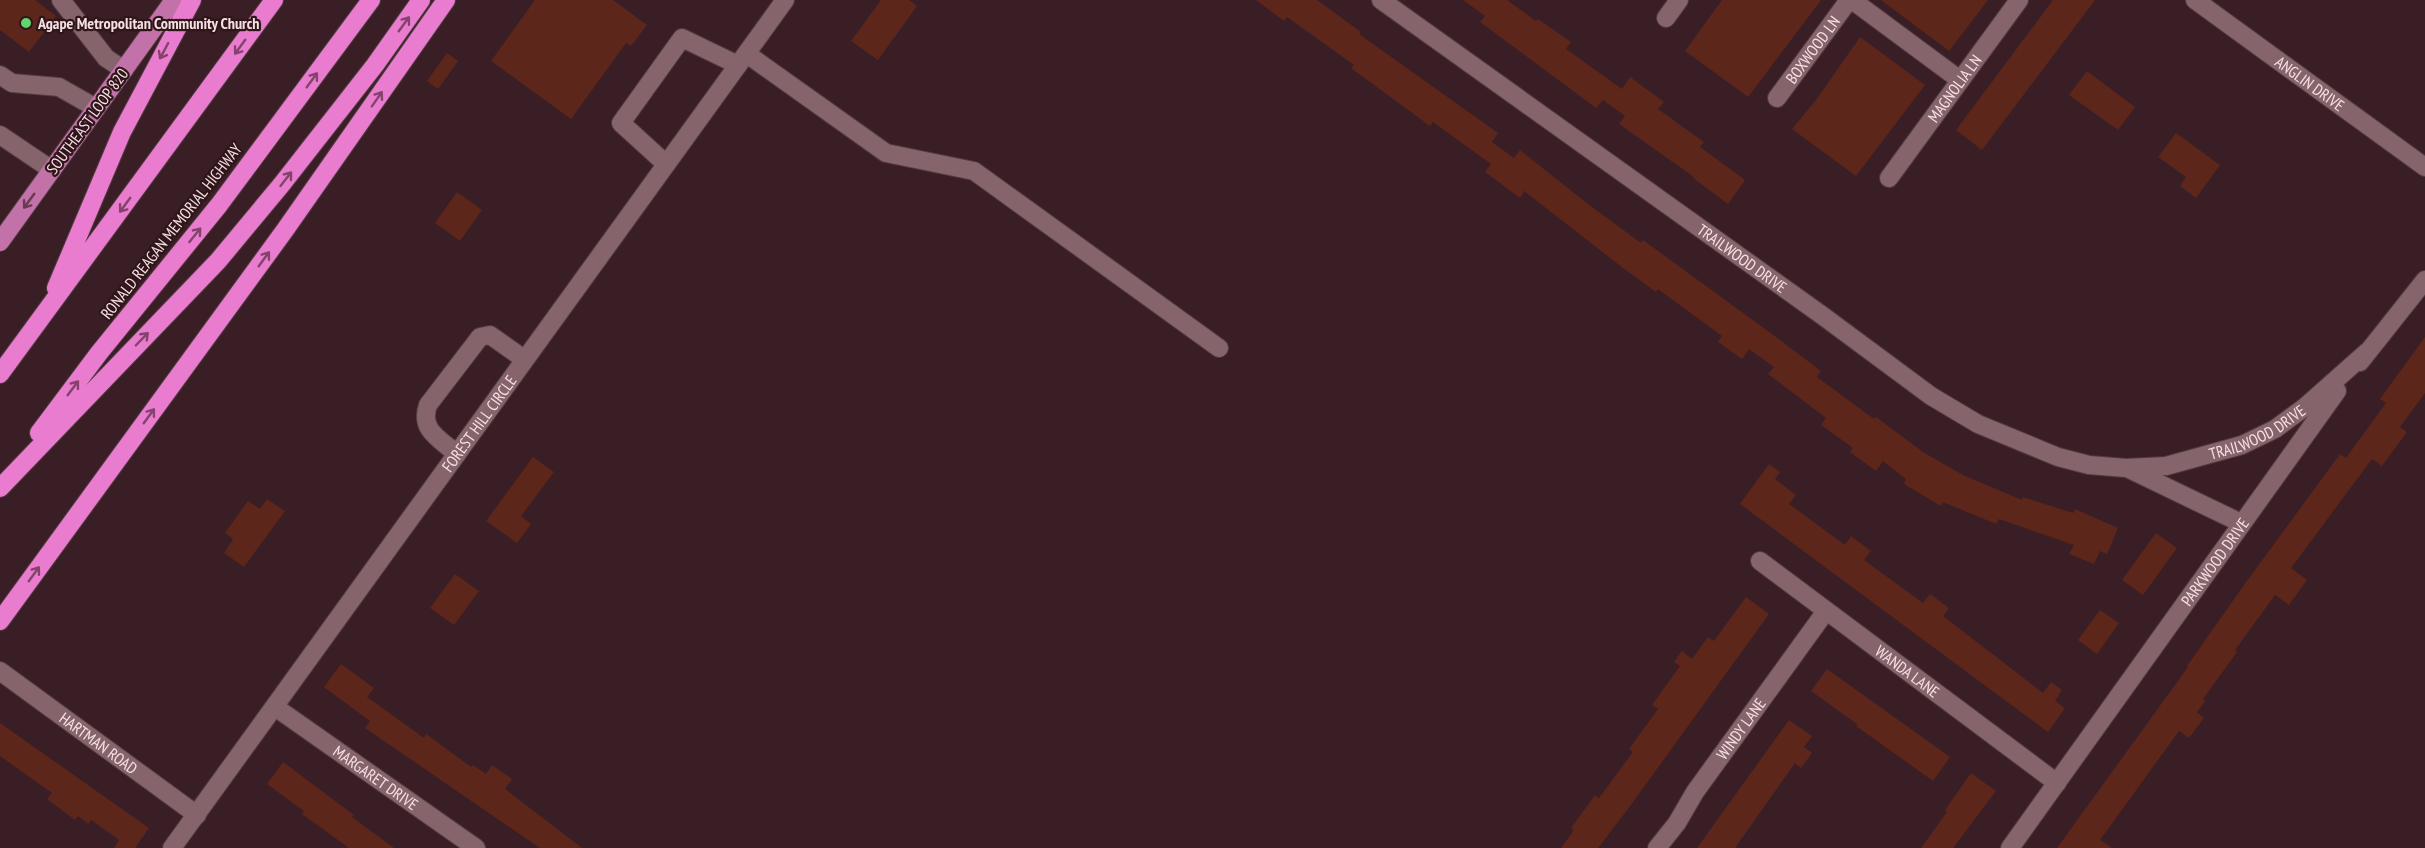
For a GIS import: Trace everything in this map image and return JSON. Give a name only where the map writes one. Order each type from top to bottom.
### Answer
[{"type":"highway","points":[[46,314],[122,132],[192,0]]},
{"type":"highway","points":[[0,374],[274,0]]},
{"type":"highway","name":"RONALD REAGAN MEMORIAL HIGHWAY","points":[[0,487],[99,353],[219,205],[371,0]]},
{"type":"highway","points":[[0,487],[218,261],[297,166],[375,65],[421,0]]},
{"type":"highway","points":[[0,621],[285,230],[446,0]]},
{"type":"main road","name":"SOUTHEAST LOOP 820","points":[[0,242],[174,0]]},
{"type":"street","points":[[61,0],[106,57],[124,70]]},
{"type":"street","name":"FOREST HILL CIRCLE","points":[[172,848],[785,0]]},
{"type":"street","name":"TRAILWOOD DRIVE","points":[[1381,0],[1823,316],[1931,396],[1978,424],[2058,457],[2089,465],[2126,468],[2166,466],[2242,445],[2276,429],[2306,407],[2367,352]]},
{"type":"street","points":[[1666,18],[1679,0]]},
{"type":"street","points":[[1850,0],[1960,80]]},
{"type":"street","name":"BOXWOOD LN","points":[[1777,98],[1850,0]]},
{"type":"street","name":"MAGNOLIA LN","points":[[1889,178],[2019,0]]},
{"type":"street","name":"ANGLIN DRIVE","points":[[2196,0],[2425,166]]},
{"type":"street","points":[[666,164],[621,123],[682,38],[743,59],[886,153],[974,171],[1219,348]]},
{"type":"street","points":[[0,75],[12,82],[59,87],[96,108]]},
{"type":"street","points":[[0,135],[52,170]]},
{"type":"street","name":"PARKWOOD DRIVE","points":[[2010,848],[2320,411],[2425,280]]},
{"type":"street","points":[[457,454],[429,430],[425,417],[428,405],[480,336],[490,335],[524,359]]},
{"type":"street","name":"TRAILWOOD DRIVE","points":[[2126,468],[2241,523]]},
{"type":"street","name":"WANDA LANE","points":[[1760,561],[2057,783]]},
{"type":"street","name":"WINDY LANE","points":[[1657,848],[1826,611]]},
{"type":"street","name":"HARTMAN ROAD","points":[[0,671],[196,815]]},
{"type":"street","name":"MARGARET DRIVE","points":[[275,707],[476,848]]},
{"type":"building","name":"Agape Metropolitan Community Church","points":[[0,0],[35,0],[56,16],[29,52],[0,30]]},
{"type":"building","points":[[535,0],[613,0],[647,25],[631,46],[626,43],[571,119],[491,61]]},
{"type":"building","points":[[881,0],[909,0],[917,6],[878,60],[851,41]]},
{"type":"building","points":[[1256,0],[1317,0],[1361,32],[1359,34],[1498,133],[1492,142],[1514,158],[1520,150],[1641,243],[1643,240],[1776,337],[1821,371],[1817,377],[1923,452],[1963,475],[2022,500],[2023,497],[2073,513],[2075,509],[2118,528],[2107,554],[2100,551],[2094,564],[2069,554],[2074,545],[1999,519],[1996,524],[1943,502],[1941,506],[1904,484],[1906,479],[1883,461],[1876,471],[1850,452],[1853,448],[1821,425],[1826,418],[1768,374],[1774,367],[1749,349],[1742,359],[1718,342],[1722,336],[1658,289],[1656,292],[1623,268],[1524,191],[1520,198],[1485,172],[1491,164],[1433,122],[1430,126],[1351,68],[1354,65],[1287,17],[1284,21]]},
{"type":"building","points":[[1463,0],[1507,0],[1571,42],[1566,49],[1622,89],[1630,77],[1664,102],[1658,109],[1704,142],[1700,147],[1745,180],[1728,204],[1619,124],[1625,116],[1603,100],[1596,108],[1480,22],[1485,16]]},
{"type":"building","points":[[1722,0],[1821,0],[1748,97],[1685,51]]},
{"type":"building","points":[[1881,0],[1988,0],[1949,51]]},
{"type":"building","points":[[2053,0],[2095,0],[1982,150],[1956,130]]},
{"type":"building","points":[[1860,37],[1925,85],[1856,176],[1792,129],[1816,100]]},
{"type":"building","points":[[447,53],[458,61],[438,89],[427,81]]},
{"type":"building","points":[[2087,71],[2135,107],[2118,130],[2069,95]]},
{"type":"building","points":[[2176,133],[2220,165],[2196,198],[2180,186],[2186,177],[2158,157]]},
{"type":"building","points":[[457,192],[482,210],[460,241],[435,223]]},
{"type":"building","points":[[2425,337],[2425,393],[2400,427],[2407,432],[2382,466],[2372,459],[2291,568],[2307,580],[2289,605],[2275,595],[2203,699],[2205,701],[2197,712],[2204,718],[2189,738],[2179,731],[2100,840],[2112,848],[2057,848],[2340,454],[2346,458],[2386,403],[2380,399]]},
{"type":"building","points":[[533,457],[554,472],[521,516],[531,524],[517,543],[486,521]]},
{"type":"building","points":[[1769,464],[1780,472],[1775,479],[1796,495],[1789,504],[1845,545],[1851,536],[1871,551],[1864,560],[1923,603],[1930,594],[1949,608],[1943,616],[2043,693],[2051,682],[2062,690],[2055,701],[2065,708],[2048,732],[1740,504]]},
{"type":"building","points":[[267,499],[285,511],[244,567],[224,553],[233,539],[225,533],[248,501],[260,509]]},
{"type":"building","points":[[2156,533],[2177,548],[2143,595],[2122,580]]},
{"type":"building","points":[[455,574],[479,591],[454,625],[430,608]]},
{"type":"building","points":[[1746,597],[1769,614],[1628,809],[1598,848],[1561,848],[1574,830],[1571,828],[1595,795],[1599,798],[1633,752],[1629,749],[1658,709],[1652,705],[1680,666],[1674,662],[1682,651],[1692,659],[1708,637],[1714,641]]},
{"type":"building","points":[[2100,610],[2119,623],[2097,654],[2078,640]]},
{"type":"building","points":[[341,664],[374,688],[367,697],[424,738],[426,734],[471,767],[473,765],[486,774],[492,765],[512,779],[505,789],[582,848],[540,848],[365,728],[370,721],[324,687]]},
{"type":"building","points":[[1827,669],[1950,757],[1933,781],[1811,691]]},
{"type":"building","points":[[1789,720],[1812,736],[1804,747],[1812,753],[1801,768],[1795,763],[1735,848],[1697,848]]},
{"type":"building","points":[[0,723],[149,828],[135,848],[114,848],[119,840],[91,820],[88,824],[78,816],[75,820],[47,799],[52,793],[0,756]]},
{"type":"building","points":[[283,762],[394,848],[349,848],[302,814],[304,811],[267,784]]},
{"type":"building","points":[[1971,773],[1996,791],[1953,848],[1921,848],[1947,812],[1945,810]]},
{"type":"place","name":"Agape Metropolitan Community Church","points":[[26,23]]}]
